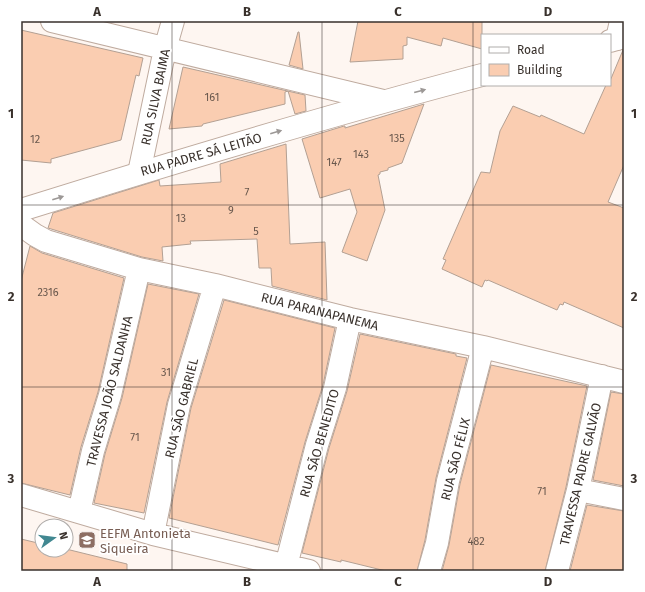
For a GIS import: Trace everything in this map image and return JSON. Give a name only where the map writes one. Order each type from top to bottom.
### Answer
[{"type":"street","name":"RUA PADRE SÁ LEITÃO","points":[[52,21],[382,101]]},
{"type":"street","name":"RUA SILVA BAIMA","points":[[139,173],[165,49],[173,21]]},
{"type":"street","name":"RUA PADRE SÁ LEITÃO","points":[[21,210],[139,173],[382,101],[481,75]]},
{"type":"street","name":"RUA PARANAPANEMA","points":[[21,225],[35,235],[46,240],[139,269],[215,285],[350,319],[483,347],[624,382]]},
{"type":"street","name":"TRAVESSA JOÃO SALDANHA","points":[[78,512],[93,451],[110,395],[139,269]]},
{"type":"street","name":"RUA SÃO GABRIEL","points":[[153,534],[179,405],[215,285]]},
{"type":"street","name":"RUA SÃO BENEDITO","points":[[286,566],[317,445],[335,388],[350,319]]},
{"type":"street","name":"RUA SÃO FÉLIX","points":[[430,571],[437,543],[448,481],[483,347]]},
{"type":"street","name":"TRAVESSA PADRE GALVÃO","points":[[557,571],[578,490],[602,376]]},
{"type":"street","points":[[578,490],[624,499]]},
{"type":"street","points":[[21,495],[153,534],[309,571]]},
{"type":"building","points":[[358,21],[482,21],[481,49],[443,38],[441,46],[407,37],[407,45],[403,46],[403,59],[350,62]]},
{"type":"building","points":[[21,30],[143,58],[139,76],[136,75],[121,140],[51,159],[51,163],[21,160]]},
{"type":"building","points":[[299,32],[303,69],[289,65]]},
{"type":"building","points":[[624,50],[624,165],[608,202],[624,208],[624,328],[564,302],[563,305],[560,304],[557,310],[488,280],[485,280],[482,287],[442,269],[446,260],[443,259],[481,172],[490,173],[500,131],[513,106],[540,117],[541,115],[584,134],[606,86],[611,86],[611,79]]},
{"type":"building","points":[[183,67],[288,91],[285,92],[285,104],[203,124],[202,126],[169,129]]},
{"type":"building","points":[[288,91],[305,95],[306,111],[295,114]]},
{"type":"building","points":[[424,104],[402,163],[380,172],[378,175],[385,210],[367,261],[342,252],[357,212],[350,189],[320,198],[302,139],[344,126],[345,128]]},
{"type":"building","points":[[286,144],[290,244],[325,242],[327,300],[272,286],[271,268],[259,268],[257,239],[190,241],[191,244],[162,247],[163,261],[142,257],[48,228],[53,213],[159,180],[160,186],[221,182],[220,164]]},
{"type":"building","points":[[30,246],[42,253],[124,278],[98,392],[81,447],[70,495],[21,483],[21,281]]},
{"type":"building","points":[[148,284],[199,294],[167,402],[144,513],[94,503],[105,454],[122,398]]},
{"type":"building","points":[[224,300],[335,328],[323,385],[305,442],[278,545],[169,518],[191,408]]},
{"type":"building","points":[[360,334],[456,354],[456,356],[467,358],[436,478],[425,540],[417,571],[386,571],[341,560],[341,562],[302,553],[329,448],[347,391]]},
{"type":"building","points":[[491,365],[587,386],[566,487],[545,571],[442,571],[449,545],[460,484]]},
{"type":"building","points":[[611,392],[624,394],[624,486],[593,480]]},
{"type":"building","points":[[587,505],[624,511],[624,571],[570,571]]},
{"type":"building","points":[[21,539],[34,542],[34,558],[74,558],[74,551],[127,564],[127,571],[21,571]]},
{"type":"place","name":"EEFM Antonieta Siqueira","points":[[87,540]]}]
